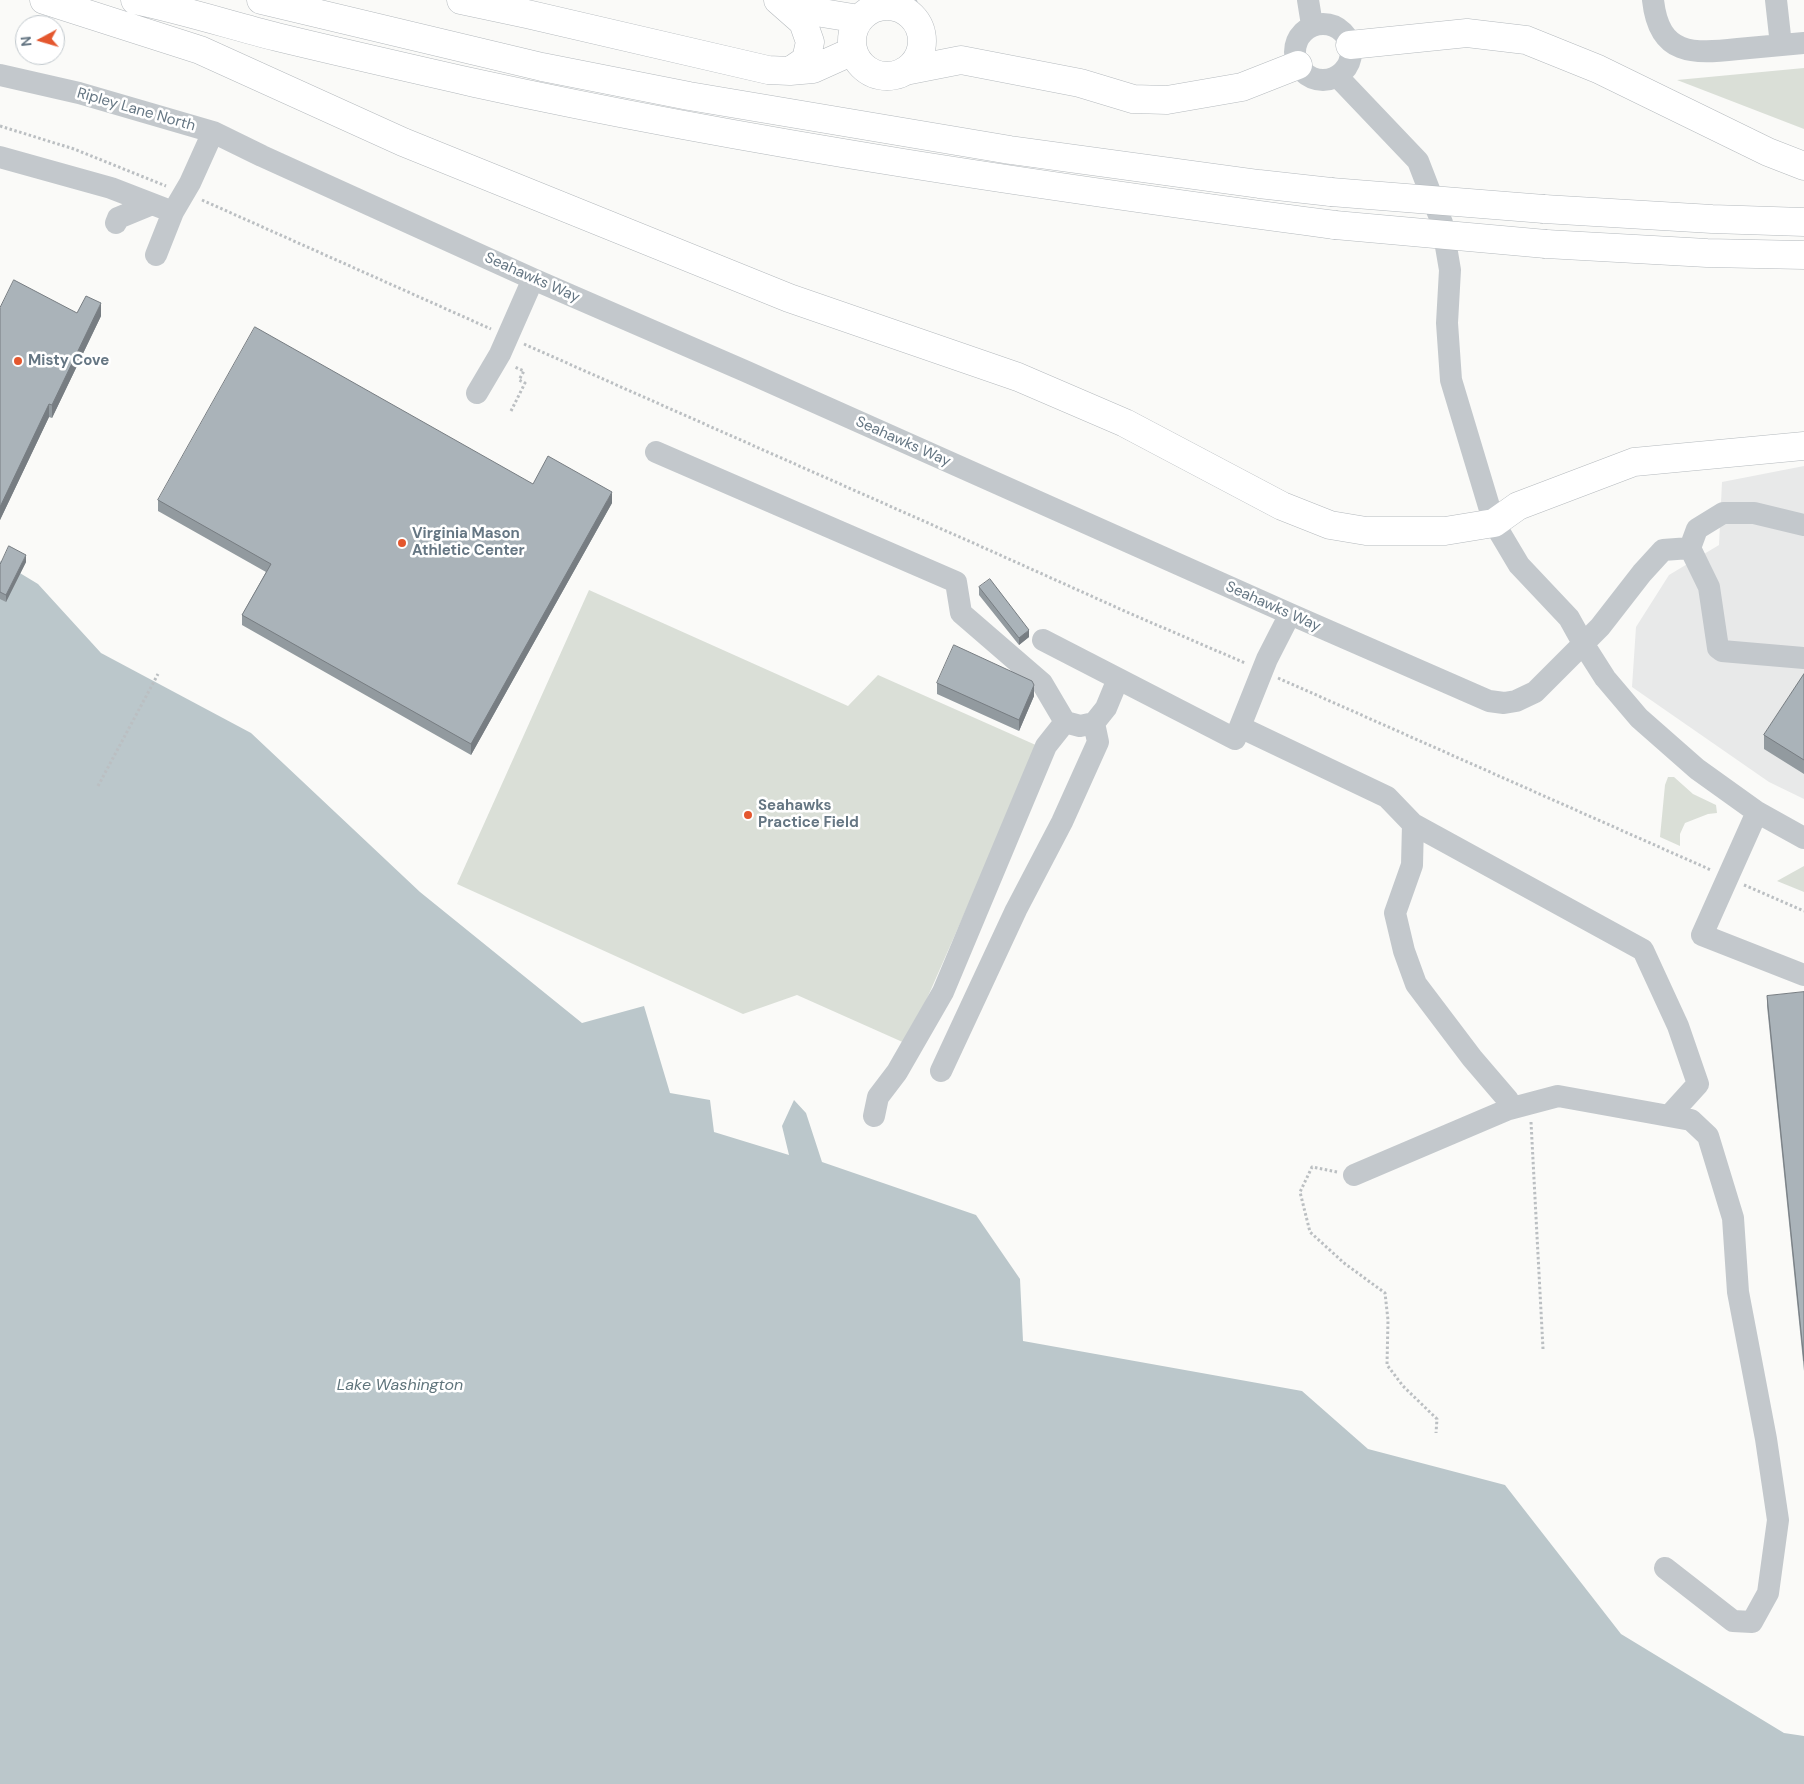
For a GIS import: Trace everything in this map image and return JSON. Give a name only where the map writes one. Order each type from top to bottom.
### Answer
[{"type":"main road","points":[[44,0],[200,50],[403,142],[789,298],[1018,377],[1125,423],[1282,506],[1330,525],[1366,531],[1408,532],[1445,531],[1494,523],[1518,506],[1634,462],[1804,446]]},
{"type":"main road","points":[[135,0],[177,9],[278,37],[474,83],[662,121],[918,166],[1094,193],[1336,225],[1546,244],[1707,253],[1804,255]]},
{"type":"main road","points":[[261,0],[542,66],[689,96],[1010,150],[1250,183],[1331,192],[1544,209],[1804,222]]},
{"type":"main road","points":[[462,0],[768,70],[790,71],[812,69],[865,24],[890,6],[902,9],[913,16],[961,60]]},
{"type":"main road","points":[[778,0],[803,22],[810,42],[806,60],[790,71]]},
{"type":"main road","points":[[789,0],[816,12],[838,33],[865,24]]},
{"type":"main road","points":[[905,71],[919,55],[922,44],[913,16]]},
{"type":"main road","points":[[865,24],[857,60],[864,68],[874,74],[884,76],[961,60],[1080,83],[1133,99],[1158,100],[1242,87],[1298,65]]},
{"type":"main road","points":[[1350,45],[1467,33],[1526,40],[1598,69],[1768,152],[1804,166]]},
{"type":"street","points":[[1308,0],[1312,25]]},
{"type":"street","points":[[1653,0],[1660,28],[1667,38],[1688,50],[1701,52],[1804,43]]},
{"type":"street","points":[[1776,0],[1781,45]]},
{"type":"street","points":[[1322,23],[1340,29],[1350,45],[1351,54],[1344,70],[1337,76],[1328,79],[1319,80],[1303,72],[1295,56],[1295,46],[1304,30],[1312,25],[1322,23]]},
{"type":"street","name":"Ripley Lane North","points":[[0,75],[79,94],[213,132],[190,183],[162,208],[156,255]]},
{"type":"street","points":[[1337,76],[1418,162],[1442,223],[1450,270],[1447,323],[1451,380],[1494,523],[1519,565],[1569,618],[1605,678],[1639,718],[1697,769],[1757,812],[1804,838]]},
{"type":"street","name":"Seahawks Way","points":[[213,132],[533,279],[1489,701],[1504,703],[1516,701],[1535,692],[1584,645],[1663,550],[1690,548]]},
{"type":"street","points":[[0,157],[111,188],[162,208]]},
{"type":"street","points":[[116,223],[118,218],[162,208]]},
{"type":"street","points":[[477,393],[500,354],[533,279]]},
{"type":"street","points":[[656,452],[956,582],[961,613],[1042,683],[1065,722],[1080,726],[1094,723],[1106,708],[1118,679]]},
{"type":"street","points":[[1804,525],[1754,513],[1723,513],[1697,529],[1690,548],[1709,587],[1718,648],[1722,651],[1804,658]]},
{"type":"street","points":[[1043,640],[1235,739],[1267,658],[1290,614]]},
{"type":"street","points":[[874,1116],[878,1097],[897,1072],[943,992],[1046,746],[1065,722]]},
{"type":"street","points":[[941,1071],[1016,910],[1062,822],[1098,742],[1094,723]]},
{"type":"street","points":[[1240,727],[1387,797],[1413,824],[1643,950],[1678,1026],[1698,1084],[1669,1116]]},
{"type":"street","points":[[1757,812],[1702,935],[1804,975]]},
{"type":"street","points":[[1413,824],[1412,865],[1395,913],[1404,951],[1416,984],[1472,1058],[1508,1100],[1509,1109]]},
{"type":"street","points":[[1354,1175],[1509,1109],[1558,1096],[1691,1120],[1708,1136],[1733,1218],[1738,1292],[1766,1439],[1778,1520],[1768,1592],[1752,1622],[1733,1621],[1665,1568]]},
{"type":"path","points":[[0,126],[74,149],[172,188]]},
{"type":"path","points":[[197,198],[498,331]]},
{"type":"path","points":[[520,342],[1252,667]]},
{"type":"path","points":[[511,411],[525,383],[519,380],[524,372]]},
{"type":"path","points":[[98,786],[158,674]]},
{"type":"path","points":[[1272,676],[1714,871]]},
{"type":"path","points":[[1741,883],[1804,911]]},
{"type":"path","points":[[1530,1104],[1543,1349]]},
{"type":"path","points":[[1354,1175],[1312,1167],[1300,1192],[1310,1232],[1344,1263],[1385,1293],[1388,1320],[1387,1364],[1403,1386],[1437,1419],[1436,1433]]},
{"type":"shaded area","points":[[1804,68],[1804,129],[1677,80]]},
{"type":"shaded area","points":[[1804,466],[1804,799],[1769,782],[1632,687],[1636,627],[1669,575],[1719,545],[1722,482]]},
{"type":"shaded area","name":"Seahawks Practice Field","points":[[589,590],[848,706],[878,675],[1038,746],[907,1044],[797,995],[743,1014],[457,884]]},
{"type":"shaded area","points":[[1668,777],[1674,777],[1693,794],[1716,805],[1717,813],[1708,814],[1685,823],[1680,834],[1680,846],[1660,837],[1665,785]]},
{"type":"shaded area","points":[[1804,866],[1804,892],[1777,881]]},
{"type":"water","name":"Lake Washington","points":[[0,561],[38,584],[101,653],[251,733],[420,892],[582,1023],[644,1006],[670,1093],[710,1100],[714,1132],[789,1155],[782,1126],[794,1100],[806,1113],[822,1162],[976,1215],[1020,1279],[1023,1341],[1302,1391],[1368,1449],[1505,1485],[1621,1634],[1784,1733],[1804,1736],[1804,1784],[0,1784]]},
{"type":"building","points":[[14,280],[77,313],[86,296],[101,303],[52,405],[49,404],[0,507],[0,308]]},
{"type":"building","name":"Virginia Mason Athletic Center","points":[[255,327],[533,484],[548,456],[612,492],[471,744],[242,615],[271,564],[158,500]]},
{"type":"building","points":[[9,546],[26,555],[6,595],[0,592],[0,565]]},
{"type":"building","points":[[990,579],[1029,630],[1019,638],[979,587]]},
{"type":"building","points":[[954,645],[1032,681],[1034,685],[1019,720],[937,683]]},
{"type":"building","points":[[1804,674],[1804,760],[1764,735]]},
{"type":"building","points":[[1804,992],[1804,1361],[1767,996]]},
{"type":"place","name":"Misty Cove","points":[[18,361]]},
{"type":"place","name":"Virginia Mason Athletic Center","points":[[402,543]]},
{"type":"place","name":"Seahawks Practice Field","points":[[748,815]]}]
